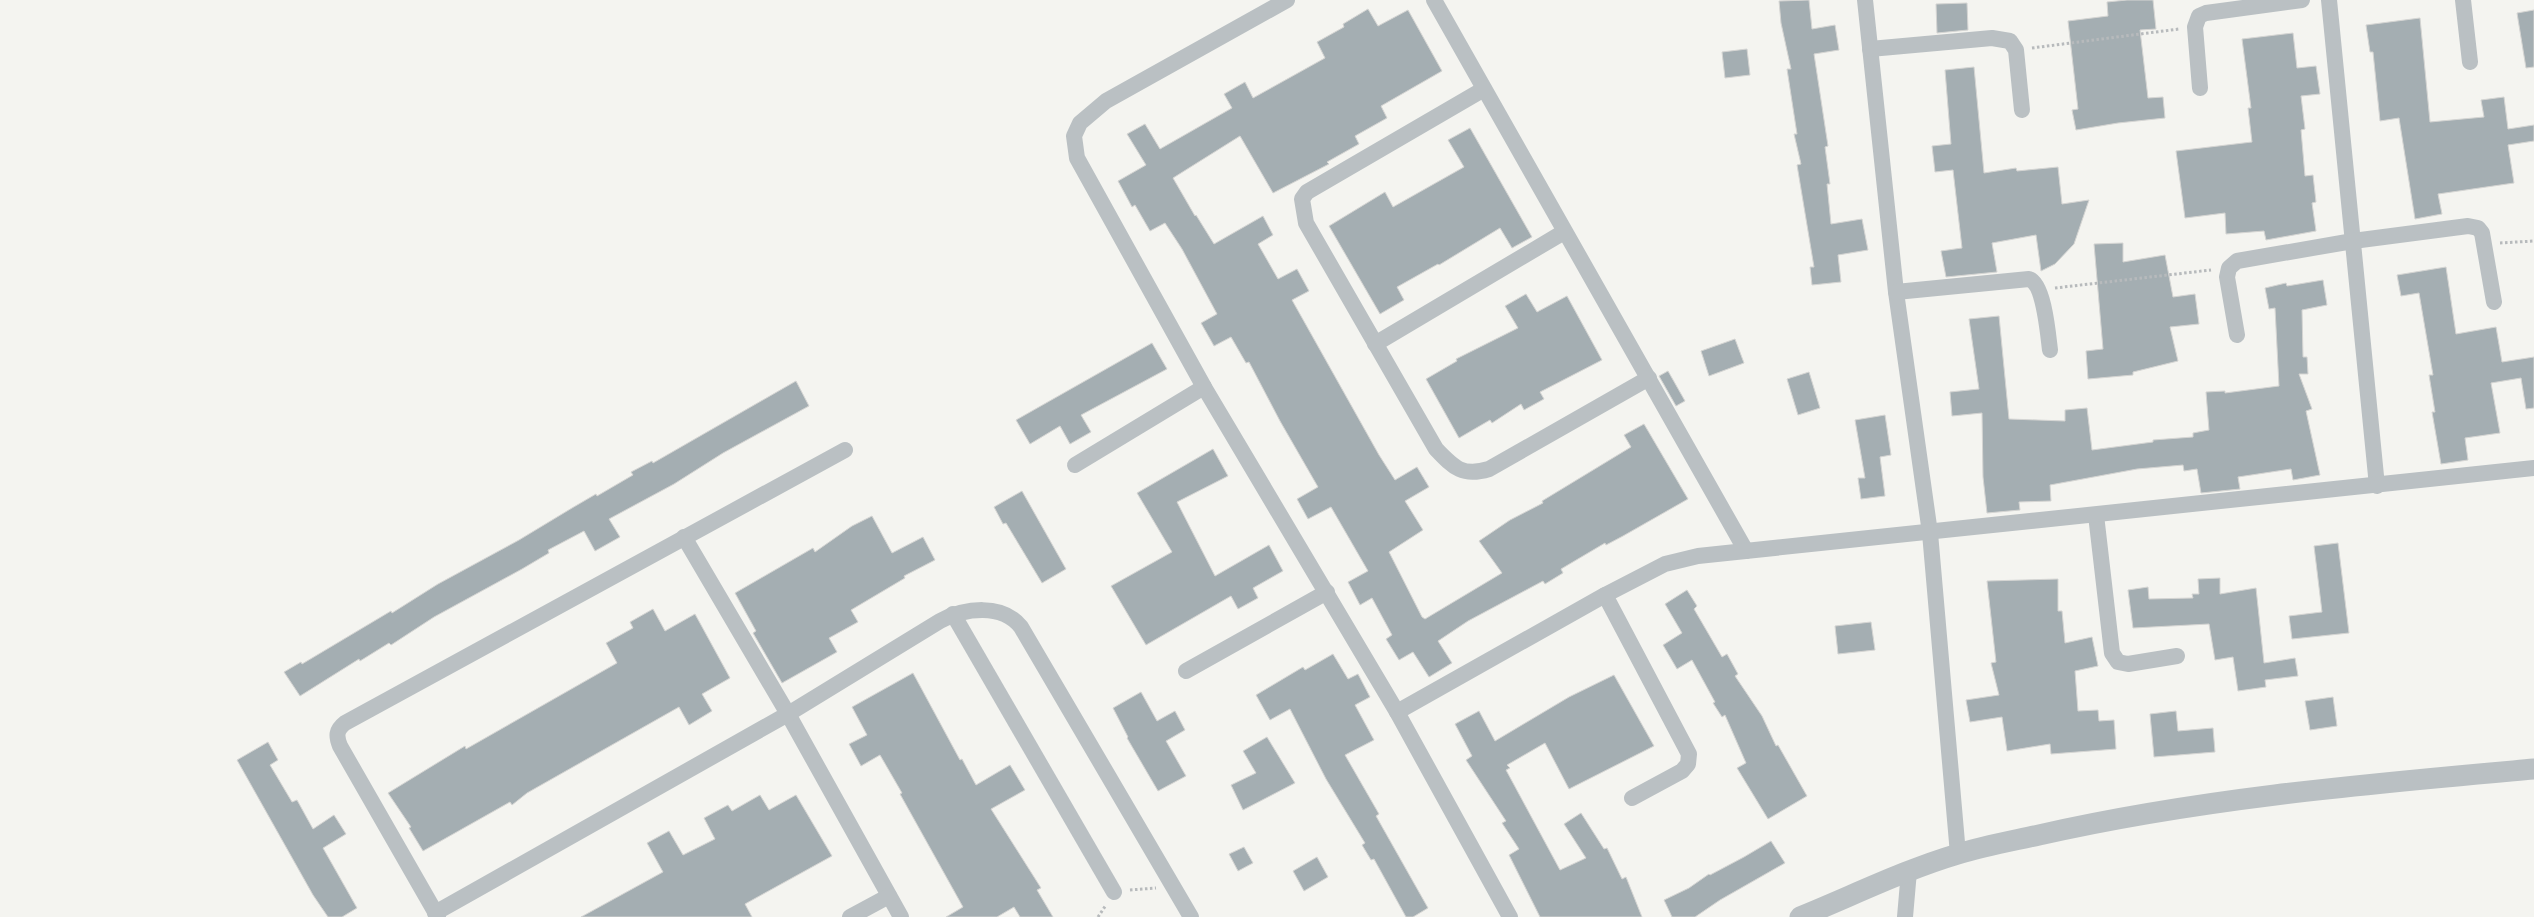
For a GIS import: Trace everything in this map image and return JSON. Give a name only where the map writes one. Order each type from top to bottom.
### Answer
[{"type":"street","points":[[1287,0],[1106,101],[1080,123],[1074,136],[1077,158],[1204,387],[1397,712],[1510,917]]},
{"type":"street","points":[[1434,0],[1746,551]]},
{"type":"street","points":[[1865,0],[1896,292],[1930,533],[1958,854]]},
{"type":"street","points":[[2200,88],[2195,27],[2197,19],[2202,14],[2302,0]]},
{"type":"street","points":[[2329,0],[2377,486]]},
{"type":"street","points":[[2463,0],[2470,62]]},
{"type":"street","points":[[1870,49],[1992,38],[2010,41],[2016,50],[2022,110]]},
{"type":"street","points":[[1484,89],[1312,189],[1302,199],[1306,223],[1375,344],[1436,449],[1449,463],[1463,472],[1477,473],[1489,469],[1649,378]]},
{"type":"street","points":[[2237,335],[2227,278],[2229,268],[2243,259],[2353,241],[2468,226],[2478,228],[2485,245],[2494,302]]},
{"type":"street","points":[[1375,344],[1564,232]]},
{"type":"street","points":[[1896,292],[2029,279],[2036,282],[2040,290],[2050,350]]},
{"type":"street","points":[[1075,465],[1204,387]]},
{"type":"street","points":[[845,450],[340,728],[336,736],[340,746],[437,915],[788,714],[953,614],[998,611],[1015,619],[1191,917]]},
{"type":"street","points":[[1397,712],[1605,595],[1665,564],[1698,556],[2534,468]]},
{"type":"street","points":[[2096,515],[2112,654],[2118,662],[2128,664],[2177,656]]},
{"type":"street","points":[[684,537],[788,714],[901,917]]},
{"type":"street","points":[[1186,671],[1327,592]]},
{"type":"street","points":[[1605,595],[1689,754],[1688,764],[1682,771],[1632,798]]},
{"type":"street","points":[[953,614],[1114,892]]},
{"type":"street","points":[[1800,917],[1909,871],[1958,854],[2099,821],[2217,803],[2350,786],[2534,769]]},
{"type":"street","points":[[1905,917],[1909,871]]},
{"type":"street","points":[[850,917],[889,896]]},
{"type":"path","points":[[2016,50],[2195,27]]},
{"type":"path","points":[[2485,245],[2534,241]]},
{"type":"path","points":[[2040,290],[2229,268]]},
{"type":"building","points":[[1809,0],[1812,29],[1835,25],[1839,50],[1814,54],[1828,146],[1825,147],[1830,184],[1827,184],[1831,224],[1862,219],[1868,250],[1838,255],[1841,282],[1812,285],[1810,267],[1814,267],[1797,165],[1801,164],[1794,134],[1797,134],[1787,69],[1791,69],[1781,23],[1779,1]]},
{"type":"building","points":[[2153,0],[2156,29],[2140,30],[2148,98],[2163,97],[2165,118],[2076,130],[2072,110],[2078,109],[2068,21],[2108,16],[2107,2]]},
{"type":"building","points":[[1967,3],[1968,30],[1937,33],[1936,4]]},
{"type":"building","points":[[1368,9],[1378,26],[1408,10],[1442,71],[1381,106],[1387,118],[1355,136],[1359,144],[1327,162],[1329,164],[1273,193],[1240,136],[1173,178],[1214,244],[1263,216],[1273,235],[1258,244],[1278,279],[1297,269],[1309,291],[1292,300],[1379,455],[1395,480],[1417,467],[1429,487],[1405,501],[1423,530],[1389,552],[1422,617],[1425,619],[1502,573],[1479,541],[1510,520],[1543,503],[1542,501],[1631,447],[1624,435],[1644,424],[1688,499],[1623,536],[1606,545],[1605,543],[1561,569],[1563,573],[1545,584],[1543,581],[1468,621],[1438,641],[1452,663],[1429,677],[1413,652],[1399,660],[1386,639],[1392,635],[1372,598],[1360,605],[1348,582],[1368,571],[1331,507],[1308,519],[1297,499],[1318,487],[1249,362],[1246,363],[1231,337],[1214,346],[1201,323],[1217,314],[1182,249],[1165,223],[1150,231],[1135,205],[1132,207],[1118,181],[1146,165],[1127,134],[1145,124],[1160,149],[1232,108],[1224,94],[1245,82],[1253,98],[1325,58],[1317,42],[1344,27],[1343,24]]},
{"type":"building","points":[[2534,10],[2534,67],[2526,68],[2517,13]]},
{"type":"building","points":[[2420,18],[2430,122],[2484,117],[2481,100],[2504,97],[2508,129],[2534,125],[2534,141],[2508,145],[2514,183],[2438,194],[2442,214],[2415,219],[2399,118],[2380,121],[2373,52],[2370,52],[2366,25]]},
{"type":"building","points":[[2293,33],[2297,68],[2316,66],[2320,94],[2301,96],[2305,129],[2301,130],[2305,176],[2313,175],[2316,202],[2312,203],[2316,231],[2266,240],[2264,231],[2226,234],[2225,213],[2185,218],[2176,151],[2252,142],[2248,108],[2251,108],[2242,39]]},
{"type":"building","points":[[1747,49],[1750,75],[1725,78],[1722,52]]},
{"type":"building","points":[[1974,67],[1984,173],[2016,168],[2017,171],[2058,167],[2062,204],[2089,200],[2074,244],[2055,264],[2041,271],[2036,235],[1992,243],[1997,272],[1946,277],[1941,251],[1962,248],[1953,170],[1935,172],[1932,146],[1951,144],[1945,70]]},
{"type":"building","points":[[1470,128],[1532,237],[1512,248],[1500,228],[1439,265],[1397,287],[1404,300],[1380,314],[1329,226],[1385,192],[1393,207],[1464,167],[1448,140]]},
{"type":"building","points":[[2123,243],[2123,262],[2165,255],[2173,297],[2195,294],[2199,324],[2170,327],[2178,361],[2133,372],[2133,375],[2088,379],[2086,351],[2103,349],[2094,244]]},
{"type":"building","points":[[2446,267],[2456,334],[2496,327],[2502,362],[2534,357],[2534,408],[2526,409],[2521,378],[2491,383],[2500,433],[2465,438],[2468,460],[2441,464],[2432,412],[2435,412],[2429,375],[2433,375],[2419,293],[2401,296],[2397,275]]},
{"type":"building","points":[[2323,280],[2327,305],[2302,310],[2303,357],[2307,357],[2308,374],[2299,374],[2312,409],[2306,411],[2320,475],[2293,480],[2291,469],[2238,477],[2240,489],[2201,493],[2197,469],[2184,471],[2183,465],[2137,469],[2050,485],[2051,501],[2019,502],[2020,510],[1987,513],[1983,477],[1982,413],[1952,416],[1950,392],[1979,389],[1969,319],[1999,316],[2009,419],[2065,421],[2065,410],[2087,408],[2092,450],[2153,442],[2153,440],[2193,437],[2193,433],[2209,430],[2206,392],[2225,391],[2225,393],[2279,386],[2275,308],[2269,309],[2265,288],[2286,283],[2287,286]]},
{"type":"building","points":[[1526,294],[1537,312],[1567,296],[1602,360],[1540,392],[1544,399],[1524,410],[1521,404],[1492,423],[1490,420],[1459,438],[1426,379],[1457,361],[1456,359],[1518,328],[1505,306]]},
{"type":"building","points":[[1735,339],[1744,363],[1709,376],[1701,351]]},
{"type":"building","points":[[1152,343],[1167,369],[1081,415],[1091,432],[1070,444],[1060,426],[1030,444],[1016,420]]},
{"type":"building","points":[[1668,371],[1685,401],[1676,406],[1659,376]]},
{"type":"building","points":[[1809,372],[1820,408],[1798,415],[1787,379]]},
{"type":"building","points":[[796,381],[809,406],[723,453],[674,484],[609,519],[620,537],[595,551],[584,531],[548,550],[549,553],[522,569],[434,617],[391,645],[389,643],[360,661],[359,659],[300,696],[284,672],[301,662],[302,664],[391,611],[392,613],[438,584],[519,540],[596,494],[597,496],[633,475],[631,472],[652,461],[653,463]]},
{"type":"building","points":[[1885,415],[1891,455],[1880,457],[1885,496],[1861,499],[1858,478],[1865,478],[1855,420]]},
{"type":"building","points":[[1213,449],[1228,476],[1177,502],[1215,576],[1269,545],[1283,571],[1253,588],[1258,598],[1238,609],[1231,596],[1146,645],[1111,586],[1172,552],[1137,493]]},
{"type":"building","points":[[1022,491],[1066,569],[1042,583],[1006,523],[1003,524],[994,507]]},
{"type":"building","points":[[872,516],[892,553],[923,537],[935,560],[904,576],[905,578],[851,610],[858,622],[829,638],[837,652],[782,683],[753,633],[756,631],[735,593],[813,548],[815,552],[852,526]]},
{"type":"building","points":[[2338,543],[2349,633],[2292,639],[2289,616],[2322,612],[2314,546]]},
{"type":"building","points":[[2220,578],[2220,594],[2256,588],[2264,663],[2295,658],[2298,676],[2265,680],[2266,687],[2238,691],[2233,657],[2215,660],[2209,624],[2133,628],[2128,590],[2148,587],[2149,599],[2193,598],[2192,594],[2199,594],[2198,579]]},
{"type":"building","points":[[2058,579],[2058,611],[2062,611],[2065,643],[2092,637],[2098,666],[2075,671],[2078,711],[2098,710],[2099,721],[2114,720],[2116,749],[2051,754],[2050,744],[2007,751],[2002,717],[1970,722],[1966,700],[1999,695],[1991,663],[1996,662],[1987,581]]},
{"type":"building","points":[[1687,590],[1697,606],[1694,609],[1722,657],[1727,654],[1738,674],[1735,676],[1762,716],[1776,746],[1778,745],[1807,796],[1768,819],[1737,768],[1746,763],[1725,715],[1722,717],[1713,703],[1715,702],[1692,660],[1677,669],[1663,645],[1682,633],[1665,604]]},
{"type":"building","points":[[653,609],[665,631],[695,614],[730,678],[702,694],[712,711],[689,725],[679,707],[527,793],[512,805],[510,802],[423,851],[409,828],[411,827],[388,793],[465,746],[466,749],[617,663],[606,643],[633,628],[630,622]]},
{"type":"building","points":[[1871,622],[1875,650],[1838,654],[1835,626]]},
{"type":"building","points":[[1333,654],[1348,679],[1358,674],[1370,697],[1355,705],[1374,740],[1345,755],[1379,814],[1376,816],[1428,908],[1413,917],[1406,917],[1374,859],[1371,860],[1362,845],[1365,843],[1326,779],[1290,709],[1270,720],[1256,695],[1303,667],[1305,670]]},
{"type":"building","points":[[913,673],[960,760],[962,759],[976,785],[1010,765],[1025,790],[991,809],[1041,888],[1037,890],[1053,917],[1020,917],[1014,907],[997,917],[946,917],[963,907],[900,794],[902,793],[880,755],[861,766],[849,744],[867,735],[852,707]]},
{"type":"building","points":[[1614,675],[1654,746],[1569,789],[1545,743],[1507,765],[1510,768],[1506,770],[1560,870],[1586,858],[1564,824],[1581,813],[1604,849],[1607,848],[1622,879],[1626,877],[1642,917],[1540,917],[1509,855],[1519,849],[1502,823],[1506,821],[1466,760],[1472,756],[1455,724],[1479,711],[1495,741],[1569,697]]},
{"type":"building","points":[[1141,692],[1157,721],[1175,711],[1185,730],[1166,741],[1186,776],[1158,791],[1127,738],[1113,708]]},
{"type":"building","points":[[2333,697],[2337,726],[2310,730],[2305,701]]},
{"type":"building","points":[[2176,711],[2178,731],[2213,728],[2215,752],[2154,757],[2150,714]]},
{"type":"building","points":[[1267,737],[1295,783],[1243,810],[1231,785],[1256,773],[1243,751]]},
{"type":"building","points":[[268,742],[278,760],[270,765],[292,802],[297,800],[313,829],[334,815],[346,834],[323,848],[357,908],[342,917],[328,917],[313,895],[237,760]]},
{"type":"building","points":[[760,795],[769,810],[796,795],[832,856],[745,904],[752,917],[581,917],[663,872],[647,843],[669,831],[683,855],[715,839],[704,818],[728,805],[732,811]]},
{"type":"building","points":[[1771,841],[1785,863],[1720,900],[1695,917],[1672,917],[1664,900],[1689,888],[1709,874]]},
{"type":"building","points":[[1244,847],[1253,863],[1238,871],[1229,854]]},
{"type":"building","points":[[1317,857],[1328,877],[1304,891],[1293,871]]}]
